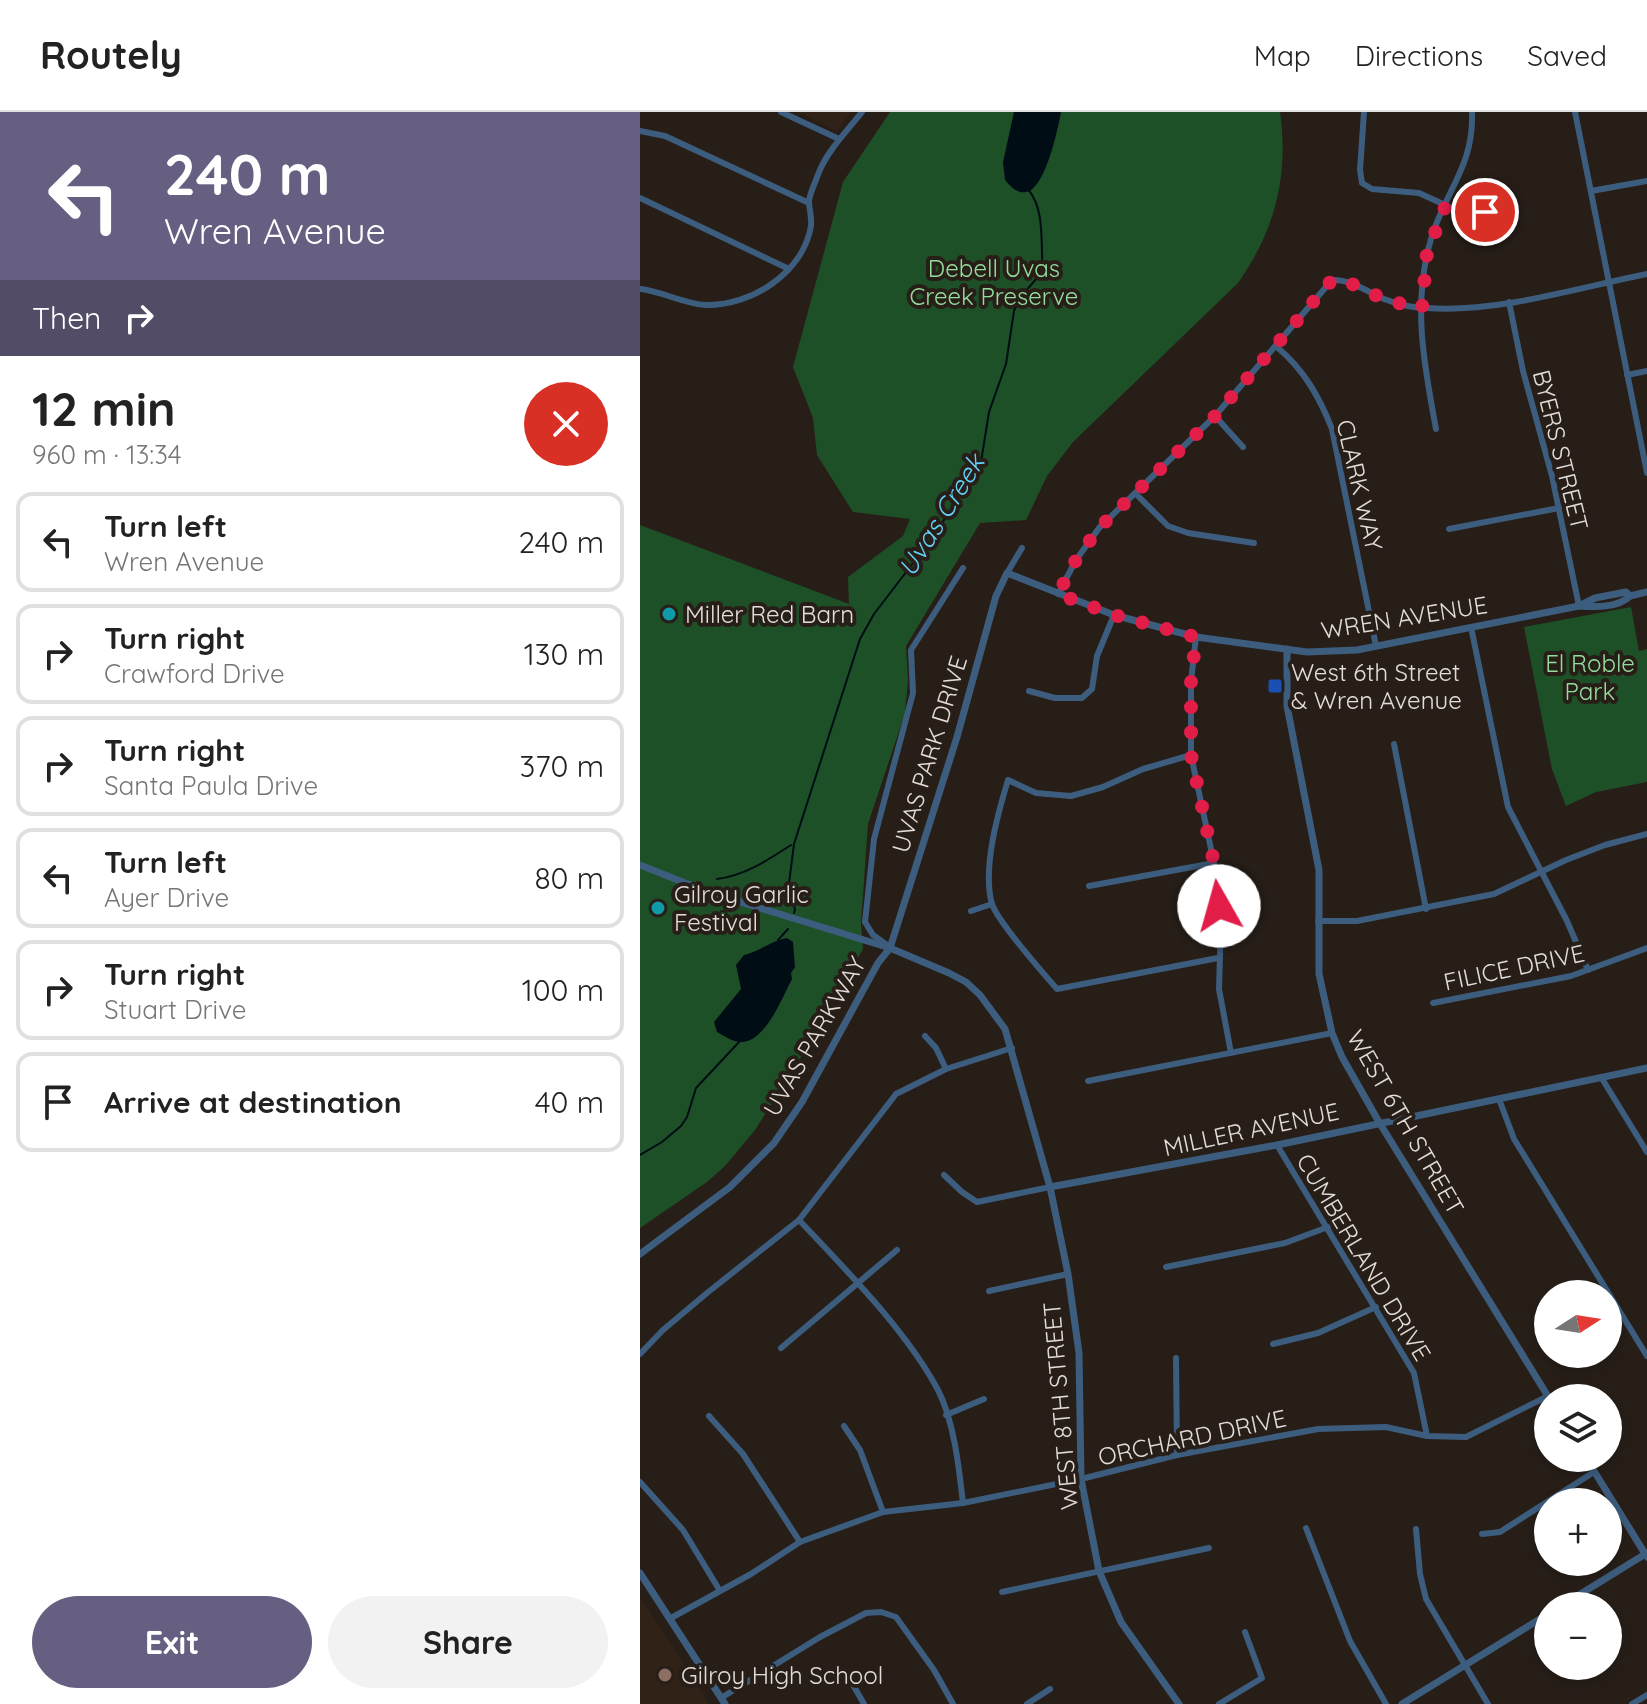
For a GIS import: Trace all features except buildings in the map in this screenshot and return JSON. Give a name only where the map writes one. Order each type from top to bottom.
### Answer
[{"type":"street","points":[[781,112],[839,139]]},
{"type":"street","points":[[640,289],[654,290],[703,305],[723,304],[755,294],[789,269],[808,237],[812,213],[809,203],[821,168],[839,139],[862,112]]},
{"type":"street","points":[[1364,112],[1362,183],[1372,189],[1419,193],[1467,215],[1497,208]]},
{"type":"street","points":[[1436,429],[1421,346],[1427,253],[1466,160],[1471,144],[1472,112]]},
{"type":"street","points":[[1575,112],[1647,473]]},
{"type":"street","points":[[640,131],[665,136],[809,203]]},
{"type":"street","points":[[1591,191],[1647,181]]},
{"type":"street","points":[[640,198],[789,269]]},
{"type":"street","points":[[1058,594],[1076,560],[1099,528],[1215,416],[1332,280],[1350,283],[1388,301],[1422,308],[1467,309],[1647,274]]},
{"type":"street","name":"BYERS STREET","points":[[1509,302],[1559,508],[1579,606]]},
{"type":"street","name":"CLARK WAY","points":[[1277,347],[1306,376],[1319,397],[1332,429],[1376,646]]},
{"type":"street","points":[[1627,375],[1647,371]]},
{"type":"street","points":[[1215,416],[1243,447]]},
{"type":"street","points":[[1136,494],[1168,526],[1188,533],[1254,543]]},
{"type":"street","points":[[1449,529],[1559,508]]},
{"type":"street","points":[[1007,573],[1022,548]]},
{"type":"street","name":"UVAS PARKWAY","points":[[640,1254],[730,1187],[774,1143],[802,1102],[878,963],[890,948],[873,935],[865,922],[874,839],[913,693],[911,650],[963,568]]},
{"type":"street","name":"WREN AVENUE","points":[[1007,573],[1114,615],[1196,637],[1327,652],[1376,646],[1579,606],[1597,607],[1624,602],[1630,596],[1647,592]]},
{"type":"street","name":"UVAS PARK DRIVE","points":[[890,948],[957,737],[996,596],[1007,573]]},
{"type":"street","points":[[1029,691],[1055,698],[1082,698],[1092,689],[1097,656],[1114,615]]},
{"type":"street","points":[[1471,627],[1508,807],[1572,931],[1588,970]]},
{"type":"street","points":[[1196,637],[1191,681],[1191,755],[1214,863],[1221,922],[1219,989],[1231,1053]]},
{"type":"street","name":"WEST 6TH STREET","points":[[1287,649],[1287,706],[1319,870],[1319,974],[1332,1033],[1379,1122],[1540,1384]]},
{"type":"street","points":[[1394,744],[1426,909]]},
{"type":"street","points":[[1191,755],[1071,796],[1036,793],[1008,780],[995,824],[990,867],[992,904],[1057,989],[1218,958]]},
{"type":"street","points":[[1318,921],[1349,922],[1494,894],[1605,845],[1647,834]]},
{"type":"street","points":[[1089,886],[1214,863]]},
{"type":"street","points":[[640,865],[708,892],[890,948],[966,982],[994,1012],[1012,1048],[1050,1187],[1068,1274],[989,1291]]},
{"type":"street","points":[[971,911],[992,904]]},
{"type":"street","name":"FILICE DRIVE","points":[[1433,1003],[1571,976],[1647,948]]},
{"type":"street","points":[[1088,1081],[1332,1033]]},
{"type":"street","points":[[925,1036],[936,1048],[946,1069]]},
{"type":"street","points":[[640,1354],[663,1330],[799,1220],[896,1094],[946,1069],[1012,1048]]},
{"type":"street","name":"MILLER AVENUE","points":[[1050,1187],[1277,1145],[1647,1068]]},
{"type":"street","points":[[1601,1077],[1647,1152]]},
{"type":"street","points":[[1499,1099],[1514,1139],[1647,1356]]},
{"type":"street","name":"CUMBERLAND DRIVE","points":[[1277,1145],[1414,1373],[1427,1436]]},
{"type":"street","points":[[944,1175],[977,1202],[1050,1187]]},
{"type":"street","points":[[799,1220],[908,1345],[939,1391],[960,1471],[963,1503]]},
{"type":"street","points":[[1166,1267],[1285,1243],[1328,1227]]},
{"type":"street","points":[[781,1348],[897,1250]]},
{"type":"street","name":"WEST 8TH STREET","points":[[1068,1274],[1079,1353],[1081,1479],[1099,1571],[1121,1622],[1179,1704]]},
{"type":"street","points":[[1273,1344],[1318,1333],[1376,1307]]},
{"type":"street","points":[[1176,1358],[1177,1455]]},
{"type":"street","points":[[946,1415],[984,1399]]},
{"type":"street","name":"ORCHARD DRIVE","points":[[671,1618],[800,1542],[883,1512],[963,1503],[1081,1479],[1177,1455],[1318,1429],[1386,1427],[1427,1436],[1466,1437],[1534,1404]]},
{"type":"street","points":[[709,1416],[743,1454],[800,1542]]},
{"type":"street","points":[[844,1426],[860,1450],[883,1512]]},
{"type":"street","points":[[1482,1534],[1500,1532],[1594,1472],[1646,1555],[1584,1592]]},
{"type":"street","points":[[640,1482],[683,1530],[720,1591]]},
{"type":"street","points":[[1306,1528],[1350,1641],[1386,1704]]},
{"type":"street","points":[[1416,1529],[1420,1574],[1426,1599],[1488,1704]]},
{"type":"street","points":[[1002,1592],[1209,1548]]},
{"type":"street","points":[[640,1573],[723,1701],[820,1637],[866,1613],[881,1612],[896,1617],[934,1670],[953,1704]]},
{"type":"street","points":[[1402,1704],[1534,1623]]},
{"type":"street","points":[[1219,1704],[1262,1678],[1245,1632]]},
{"type":"street","points":[[852,1683],[861,1703]]},
{"type":"street","points":[[1027,1704],[1050,1689]]},
{"type":"street","points":[[1632,1704],[1647,1695]]},
{"type":"shaded area","points":[[799,112],[851,112],[837,131]]},
{"type":"shaded area","points":[[1014,112],[1061,112],[1045,170],[1033,189],[1026,192],[1017,191],[1005,180],[1003,162]]},
{"type":"shaded area","points":[[787,938],[793,942],[795,967],[784,996],[765,1027],[750,1040],[741,1042],[717,1032],[714,1022],[741,989],[736,965],[744,955]]},
{"type":"shaded area","name":"Gilroy High School","points":[[640,1598],[646,1605],[709,1704],[640,1704]]},
{"type":"green space","name":"Debell Uvas Creek Preserve","points":[[890,112],[1280,112],[1282,158],[1276,202],[1261,243],[1238,283],[1073,442],[1047,476],[1026,520],[980,523],[906,646],[908,680],[905,713],[868,824],[861,923],[863,949],[755,1130],[707,1182],[640,1228],[640,525],[849,604],[848,577],[903,536],[910,519],[853,512],[817,455],[813,418],[793,367],[843,182]]},
{"type":"green space","name":"El Roble Park","points":[[1631,607],[1639,651],[1647,649],[1647,782],[1596,792],[1566,806],[1552,769],[1524,627]]},
{"type":"waterway","name":"Uvas Creek","points":[[794,913],[788,891],[794,844],[860,639],[874,614],[933,537],[981,462],[989,412],[1006,364],[1014,311],[1019,299],[1043,271],[1038,207],[1028,189]]},
{"type":"waterway","points":[[717,879],[746,871],[791,845]]},
{"type":"waterway","name":"Uvas Creek","points":[[778,940],[788,929]]},
{"type":"waterway","name":"Uvas Creek","points":[[640,1155],[681,1126],[696,1088],[740,1041]]},
{"type":"place","name":"Miller Red Barn","points":[[669,614]]},
{"type":"place","name":"West 6th Street & Wren Avenue","points":[[1275,686]]},
{"type":"place","name":"Gilroy Garlic Festival","points":[[658,908]]},
{"type":"place","name":"Gilroy High School","points":[[665,1675]]},
{"type":"route","points":[[1219,906],[1214,863],[1191,755],[1191,681],[1196,637],[1114,615],[1058,594],[1076,560],[1099,528],[1215,416],[1332,280],[1350,283],[1388,301],[1422,308],[1427,253],[1446,205],[1467,215],[1485,212]]}]
